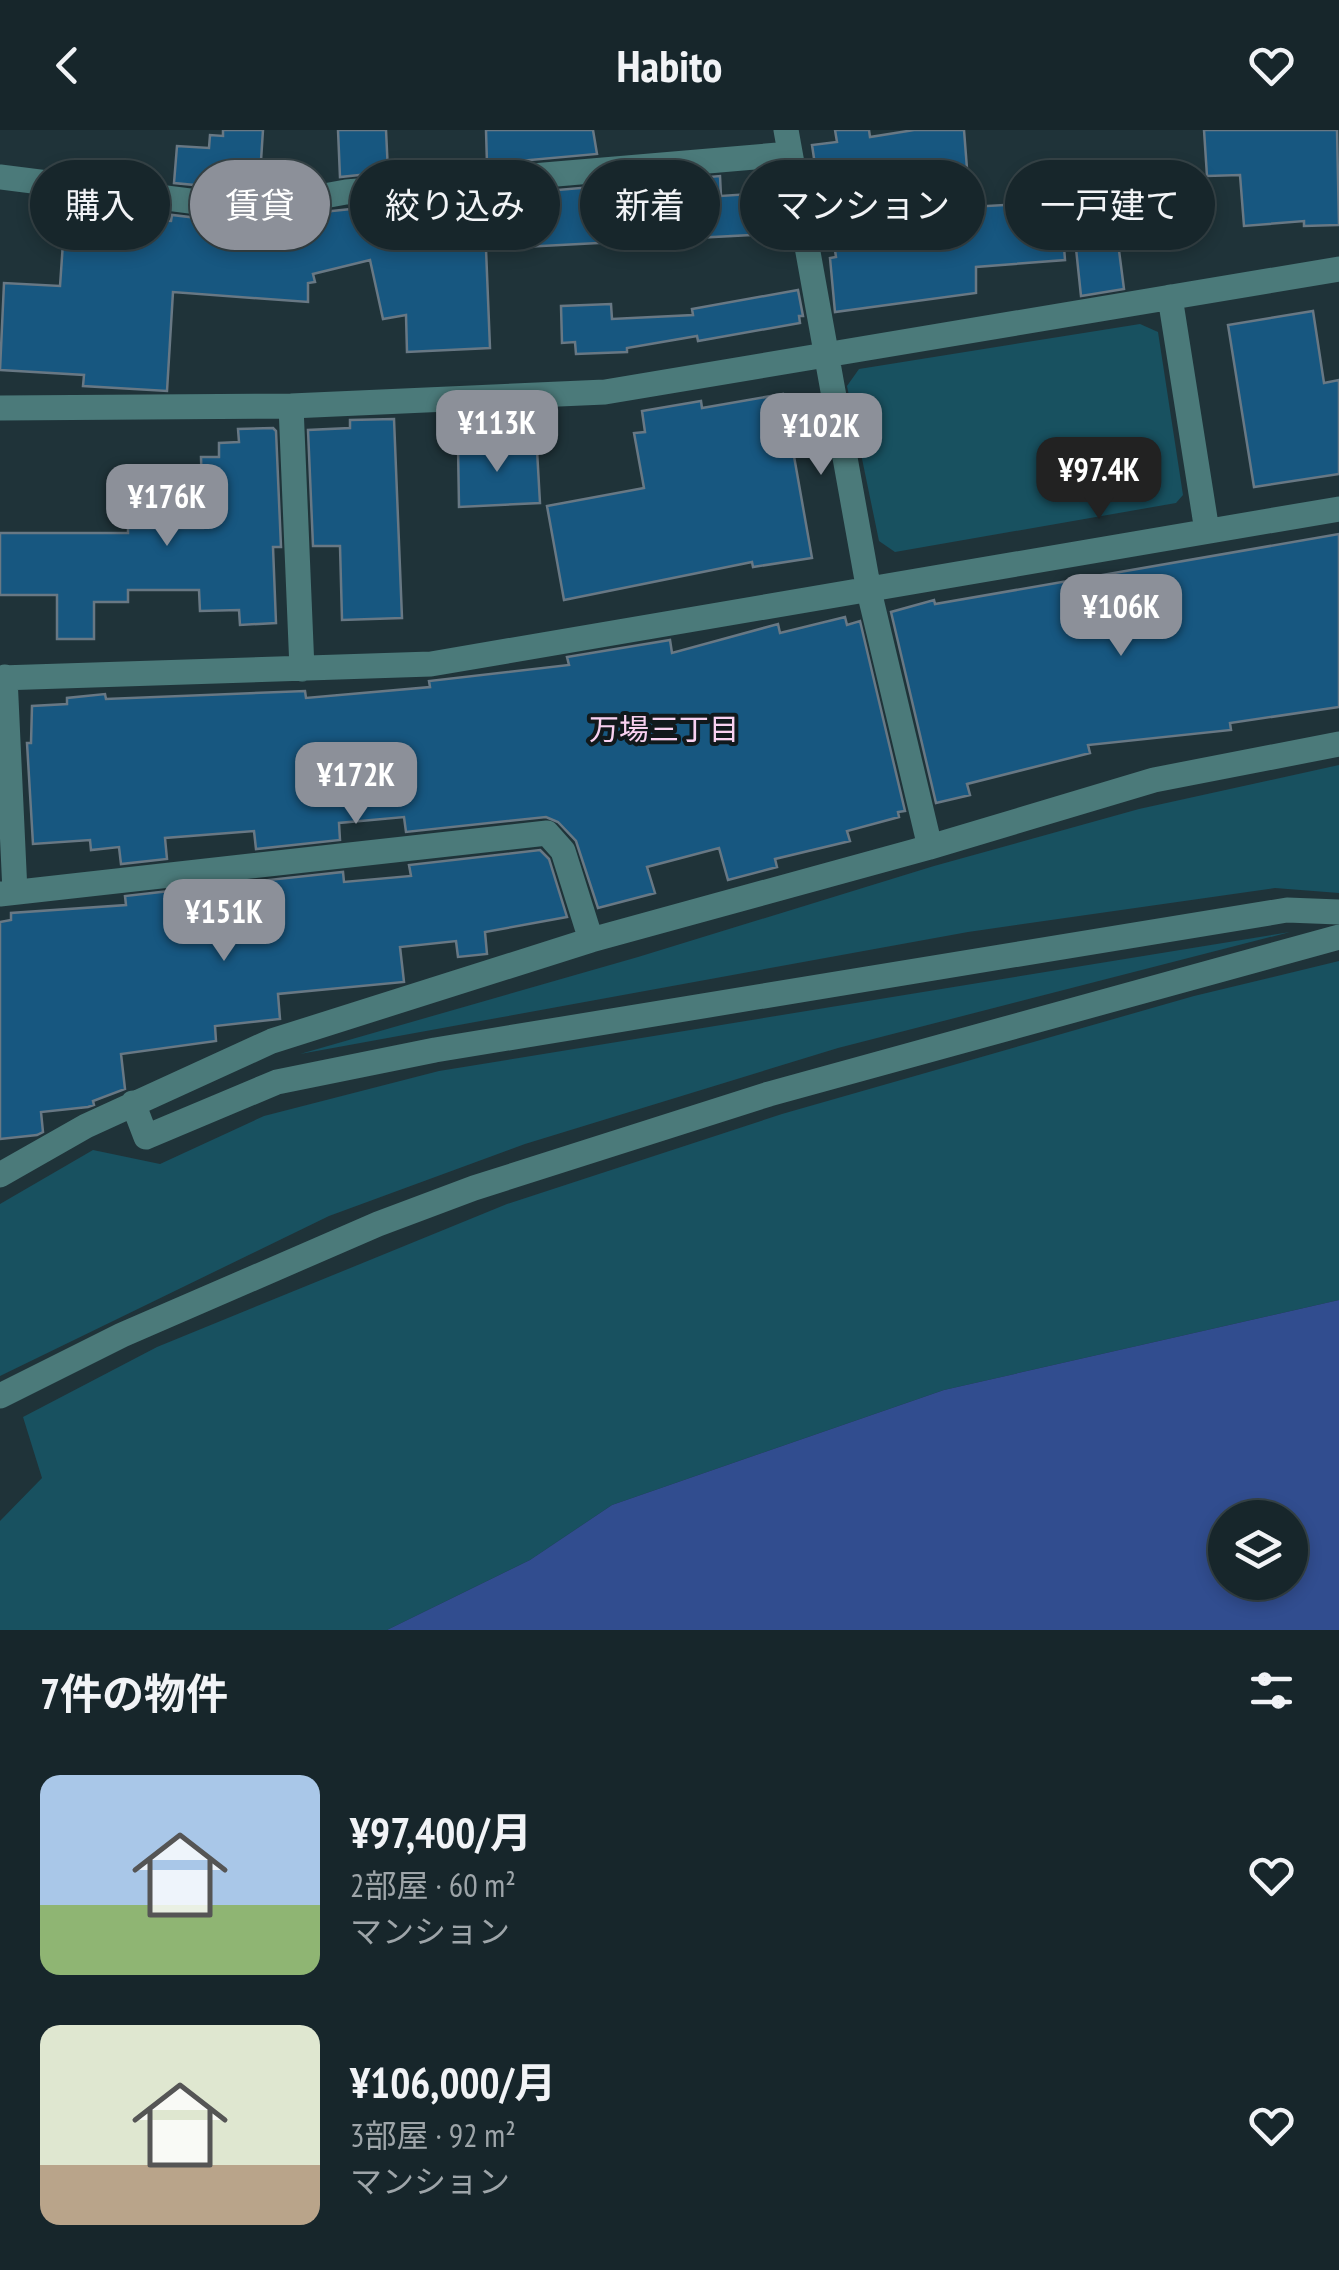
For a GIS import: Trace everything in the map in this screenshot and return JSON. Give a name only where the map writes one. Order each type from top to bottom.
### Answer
[{"type":"street","points":[[0,177],[253,210],[346,192],[788,142],[870,591],[930,848]]},
{"type":"street","points":[[0,408],[291,406],[604,392],[1339,270]]},
{"type":"street","points":[[1170,297],[1207,531]]},
{"type":"street","points":[[291,406],[302,669]]},
{"type":"street","points":[[591,940],[564,850],[547,833],[8,893],[2,678],[431,664],[1339,509]]},
{"type":"street","points":[[0,1175],[133,1104],[272,1041],[591,940],[930,848],[1154,780],[1339,744]]},
{"type":"street","points":[[133,1104],[146,1137],[277,1082],[434,1050],[1287,910],[1339,912]]},
{"type":"street","points":[[0,1396],[122,1335],[378,1224],[474,1188],[770,1094],[1339,937]]},
{"type":"shaded area","points":[[1140,324],[1158,332],[1183,495],[1176,503],[895,552],[879,541],[847,386],[859,369]]},
{"type":"shaded area","points":[[1339,765],[1339,893],[1275,888],[968,932],[300,1054],[638,957],[934,866],[1139,809]]},
{"type":"shaded area","points":[[1290,932],[838,1048],[525,1144],[329,1216],[0,1376],[0,1204],[93,1150],[160,1164],[264,1116],[439,1071]]},
{"type":"shaded area","points":[[1339,961],[1339,1300],[944,1390],[612,1505],[530,1560],[387,1630],[0,1630],[0,1521],[42,1478],[23,1417],[157,1347],[507,1204],[782,1114],[1194,996]]},
{"type":"water","points":[[1339,1300],[1339,1630],[387,1630],[530,1560],[612,1505],[944,1390]]},
{"type":"building","points":[[223,130],[263,130],[261,160],[190,160],[190,185],[174,183],[177,146],[209,148],[210,135],[223,136]]},
{"type":"building","points":[[338,130],[386,130],[387,160],[350,160],[350,176],[340,177]]},
{"type":"building","points":[[486,130],[593,130],[597,154],[531,160],[487,160]]},
{"type":"building","points":[[835,130],[869,130],[870,137],[914,130],[964,130],[966,160],[814,160],[812,145],[837,142]]},
{"type":"building","points":[[1204,130],[1337,130],[1339,225],[1304,226],[1304,221],[1244,226],[1240,175],[1215,176],[1215,160],[1206,160]]},
{"type":"building","points":[[720,176],[721,196],[740,195],[740,236],[720,237]]},
{"type":"building","points":[[580,188],[580,244],[560,245],[560,190]]},
{"type":"building","points":[[1005,205],[1005,250],[1064,250],[1065,260],[976,267],[976,293],[835,312],[830,258],[836,257],[835,250],[985,250],[985,206]]},
{"type":"building","points":[[350,209],[350,250],[486,250],[490,348],[407,352],[406,315],[383,319],[370,260],[313,274],[315,282],[308,283],[308,302],[173,292],[167,391],[83,386],[84,375],[0,370],[4,283],[60,286],[62,250],[170,250],[172,215],[190,217],[190,250],[330,250],[332,211]]},
{"type":"building","points":[[1076,250],[1119,250],[1124,289],[1081,296]]},
{"type":"building","points":[[798,290],[803,316],[799,316],[800,323],[698,341],[697,336],[627,348],[627,352],[576,354],[575,342],[562,343],[561,306],[611,304],[612,319],[693,315],[692,309]]},
{"type":"building","points":[[1313,311],[1324,383],[1339,380],[1339,474],[1254,487],[1228,325]]},
{"type":"building","points":[[783,394],[812,558],[753,567],[752,562],[564,600],[547,506],[644,488],[634,433],[645,432],[642,411],[701,401],[702,408]]},
{"type":"building","points":[[394,419],[402,618],[342,620],[340,546],[313,546],[308,430],[350,428],[350,420]]},
{"type":"building","points":[[273,428],[281,547],[273,547],[276,623],[240,625],[239,610],[200,611],[199,590],[128,590],[128,602],[94,602],[94,639],[57,639],[57,595],[0,595],[0,533],[128,533],[128,528],[203,528],[201,457],[219,457],[219,443],[239,442],[238,429]]},
{"type":"building","points":[[519,442],[520,452],[537,450],[540,503],[459,507],[458,445]]},
{"type":"building","points":[[1339,534],[1339,707],[1230,723],[1231,730],[1088,745],[1090,753],[967,784],[970,795],[936,803],[891,612],[934,600],[935,604]]},
{"type":"building","points":[[845,617],[847,625],[860,621],[905,811],[898,812],[899,817],[847,831],[850,841],[775,859],[777,867],[728,880],[719,848],[647,867],[655,893],[598,908],[576,841],[558,822],[546,817],[406,832],[404,817],[339,823],[340,840],[256,849],[254,831],[165,838],[167,859],[121,864],[119,847],[91,850],[90,840],[33,844],[27,743],[31,743],[32,706],[67,704],[67,698],[105,694],[106,699],[305,691],[306,698],[430,687],[429,681],[569,665],[567,657],[670,640],[672,653],[778,624],[780,633]]},
{"type":"building","points":[[540,850],[549,859],[567,917],[485,932],[487,954],[458,957],[456,941],[400,947],[404,982],[278,994],[280,1019],[215,1026],[216,1041],[121,1054],[125,1089],[93,1101],[94,1105],[88,1107],[41,1112],[43,1132],[37,1135],[0,1139],[0,922],[11,920],[11,913],[126,905],[125,896],[170,891],[170,897],[259,887],[259,881],[343,872],[344,882],[411,876],[409,865]]},
{"type":"district","name":"万場三丁目","points":[[664,730]]}]
